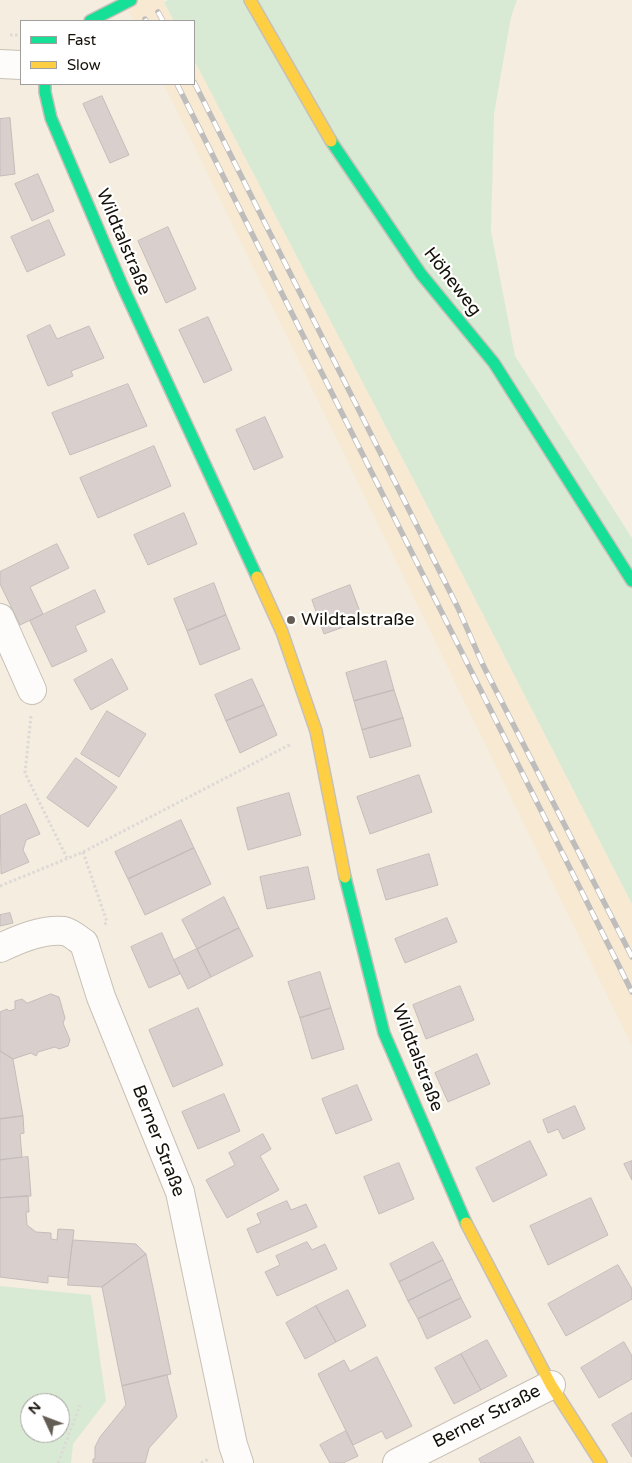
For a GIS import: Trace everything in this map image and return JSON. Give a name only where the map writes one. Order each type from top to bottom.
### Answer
[{"type":"street","points":[[92,20],[131,0]]},
{"type":"street","name":"Höheweg","points":[[250,0],[329,138],[421,274],[494,362],[632,581]]},
{"type":"street","points":[[0,64],[20,66]]},
{"type":"street","name":"Wildtalstraße","points":[[45,85],[51,118],[122,285],[282,632],[316,731],[347,885],[384,1033],[463,1217],[550,1385],[601,1463]]},
{"type":"street","points":[[0,618],[32,690]]},
{"type":"street","points":[[0,948],[22,938],[42,933],[66,931],[84,943]]},
{"type":"street","name":"Berner Straße","points":[[84,943],[101,997],[180,1192],[233,1445],[239,1463]]},
{"type":"street","name":"Berner Straße","points":[[397,1463],[550,1385]]},
{"type":"path","points":[[32,690],[25,773],[67,858]]},
{"type":"path","points":[[0,886],[83,852],[316,731]]},
{"type":"path","points":[[83,852],[107,922],[84,943]]},
{"type":"path","points":[[58,1463],[80,1405]]},
{"type":"shaded area","points":[[123,0],[163,0],[173,20],[133,20]]},
{"type":"shaded area","points":[[195,62],[420,492],[632,904],[632,1046],[164,85],[195,85]]},
{"type":"green space","points":[[168,0],[517,0],[511,17],[494,114],[491,231],[515,356],[632,538],[632,904],[420,492],[195,62],[195,20],[173,20],[164,2]]},
{"type":"green space","points":[[0,1286],[91,1295],[106,1401],[73,1444],[71,1463],[0,1463]]},
{"type":"building","points":[[102,96],[129,155],[110,163],[83,104]]},
{"type":"building","points":[[10,118],[15,174],[0,176],[0,119]]},
{"type":"building","points":[[38,174],[54,211],[32,221],[15,184]]},
{"type":"building","points":[[49,220],[65,255],[27,272],[11,237]]},
{"type":"building","points":[[168,227],[196,289],[166,303],[138,241]]},
{"type":"building","points":[[208,317],[232,370],[204,383],[179,330]]},
{"type":"building","points":[[50,325],[57,339],[89,326],[104,358],[71,371],[73,376],[48,386],[27,336]]},
{"type":"building","points":[[128,384],[147,426],[70,455],[52,413]]},
{"type":"building","points":[[265,417],[283,457],[254,470],[236,430]]},
{"type":"building","points":[[154,446],[171,486],[98,518],[80,478]]},
{"type":"building","points":[[184,513],[197,544],[148,565],[134,535]]},
{"type":"building","points":[[57,544],[69,568],[30,587],[43,614],[20,625],[0,584],[0,572]]},
{"type":"building","points":[[214,583],[226,615],[187,631],[174,599]]},
{"type":"building","points":[[350,585],[363,620],[324,634],[312,600]]},
{"type":"building","points":[[95,590],[105,612],[75,626],[87,651],[52,667],[30,621]]},
{"type":"building","points":[[226,615],[240,649],[200,665],[187,631]]},
{"type":"building","points":[[112,659],[128,689],[91,710],[74,680]]},
{"type":"building","points":[[386,661],[394,690],[354,701],[346,673]]},
{"type":"building","points":[[252,679],[264,705],[226,721],[215,695]]},
{"type":"building","points":[[394,690],[403,718],[362,730],[354,701]]},
{"type":"building","points":[[264,705],[277,735],[240,753],[226,721]]},
{"type":"building","points":[[107,711],[146,734],[119,777],[81,754]]},
{"type":"building","points":[[403,718],[411,746],[370,758],[362,730]]},
{"type":"building","points":[[76,758],[117,787],[88,827],[47,798]]},
{"type":"building","points":[[419,775],[432,812],[370,834],[357,797]]},
{"type":"building","points":[[289,793],[301,835],[248,850],[237,808]]},
{"type":"building","points":[[26,804],[40,834],[26,840],[23,850],[29,862],[1,874],[0,816]]},
{"type":"building","points":[[181,820],[194,848],[128,879],[115,852]]},
{"type":"building","points":[[194,848],[211,884],[145,915],[128,879]]},
{"type":"building","points":[[429,854],[438,885],[386,900],[377,870]]},
{"type":"building","points":[[308,867],[315,899],[267,909],[260,877]]},
{"type":"building","points":[[224,897],[239,928],[197,949],[182,920]]},
{"type":"building","points":[[10,913],[13,923],[0,926],[0,915]]},
{"type":"building","points":[[447,918],[457,942],[405,963],[395,939]]},
{"type":"building","points":[[239,928],[253,956],[211,977],[197,949]]},
{"type":"building","points":[[162,933],[180,974],[149,988],[131,947]]},
{"type":"building","points":[[197,949],[211,977],[188,989],[174,960]]},
{"type":"building","points":[[320,972],[331,1008],[300,1018],[288,982]]},
{"type":"building","points":[[460,986],[474,1020],[426,1039],[413,1005]]},
{"type":"building","points":[[51,994],[59,997],[65,1018],[63,1023],[70,1040],[68,1046],[59,1049],[55,1047],[38,1052],[36,1056],[31,1053],[13,1059],[0,1051],[0,1012],[7,1009],[9,1011],[15,1009],[15,1001],[22,999],[27,1003]]},
{"type":"building","points":[[198,1008],[223,1065],[173,1087],[149,1030]]},
{"type":"building","points":[[331,1008],[344,1049],[312,1059],[300,1018]]},
{"type":"building","points":[[0,1051],[13,1059],[23,1116],[0,1119]]},
{"type":"building","points":[[477,1054],[490,1084],[448,1102],[435,1073]]},
{"type":"building","points":[[357,1085],[372,1120],[336,1134],[322,1099]]},
{"type":"building","points":[[224,1094],[240,1131],[198,1149],[182,1112]]},
{"type":"building","points":[[575,1106],[585,1129],[563,1139],[558,1129],[548,1133],[543,1120]]},
{"type":"building","points":[[23,1116],[24,1133],[20,1134],[22,1157],[0,1160],[0,1119]]},
{"type":"building","points":[[263,1134],[271,1149],[260,1156],[279,1190],[227,1218],[206,1180],[235,1165],[229,1153]]},
{"type":"building","points":[[530,1141],[547,1175],[493,1202],[476,1168]]},
{"type":"building","points":[[28,1157],[31,1196],[0,1198],[0,1160]]},
{"type":"building","points":[[632,1161],[632,1180],[624,1164]]},
{"type":"building","points":[[399,1163],[414,1199],[379,1214],[364,1177]]},
{"type":"building","points":[[28,1196],[29,1212],[26,1212],[27,1225],[36,1232],[51,1233],[51,1239],[57,1240],[58,1229],[74,1230],[68,1278],[48,1276],[48,1283],[0,1277],[0,1198]]},
{"type":"building","points":[[591,1198],[608,1235],[548,1265],[530,1226]]},
{"type":"building","points":[[287,1201],[291,1210],[306,1204],[317,1227],[257,1253],[247,1229],[261,1223],[257,1214]]},
{"type":"building","points":[[73,1240],[136,1244],[146,1254],[102,1287],[68,1285]]},
{"type":"building","points":[[307,1242],[312,1250],[325,1244],[337,1269],[277,1296],[265,1272],[280,1265],[276,1256]]},
{"type":"building","points":[[433,1242],[443,1260],[399,1282],[390,1264]]},
{"type":"building","points":[[146,1254],[171,1374],[122,1386],[102,1287]]},
{"type":"building","points":[[443,1260],[452,1279],[408,1301],[399,1282]]},
{"type":"building","points":[[618,1265],[632,1289],[632,1299],[566,1336],[548,1304]]},
{"type":"building","points":[[452,1279],[461,1298],[418,1319],[408,1301]]},
{"type":"building","points":[[348,1290],[366,1326],[336,1342],[316,1306]]},
{"type":"building","points":[[461,1298],[471,1317],[427,1339],[418,1319]]},
{"type":"building","points":[[316,1306],[336,1342],[305,1359],[286,1323]]},
{"type":"building","points":[[487,1340],[507,1376],[481,1390],[461,1354]]},
{"type":"building","points":[[624,1342],[632,1356],[632,1379],[599,1398],[581,1368]]},
{"type":"building","points":[[461,1354],[481,1390],[454,1404],[435,1368]]},
{"type":"building","points":[[377,1357],[412,1426],[386,1439],[382,1431],[353,1445],[318,1374],[344,1360],[350,1371]]},
{"type":"building","points":[[167,1375],[177,1417],[149,1448],[145,1463],[93,1463],[95,1447],[100,1437],[126,1405],[122,1386]]},
{"type":"building","points":[[632,1413],[632,1457],[612,1425]]},
{"type":"building","points":[[346,1431],[358,1456],[343,1463],[330,1463],[320,1445]]},
{"type":"building","points":[[520,1437],[534,1463],[481,1463],[479,1459]]},
{"type":"railway","points":[[158,12],[162,20]]},
{"type":"railway","points":[[195,84],[458,608],[483,665],[632,957]]},
{"type":"railway","points":[[178,85],[632,992]]},
{"type":"traffic: fast","points":[[92,20],[131,0]]},
{"type":"traffic: fast","points":[[45,85],[51,118],[122,285],[257,577]]},
{"type":"traffic: fast","points":[[331,141],[421,274],[494,363],[632,581]]},
{"type":"traffic: fast","points":[[345,877],[384,1033],[466,1223]]},
{"type":"traffic: slow","points":[[250,0],[331,141]]},
{"type":"traffic: slow","points":[[257,577],[282,632],[316,731],[345,877]]},
{"type":"traffic: slow","points":[[466,1223],[551,1385],[601,1463]]},
{"type":"place","name":"Wildtalstraße","points":[[291,620]]}]
